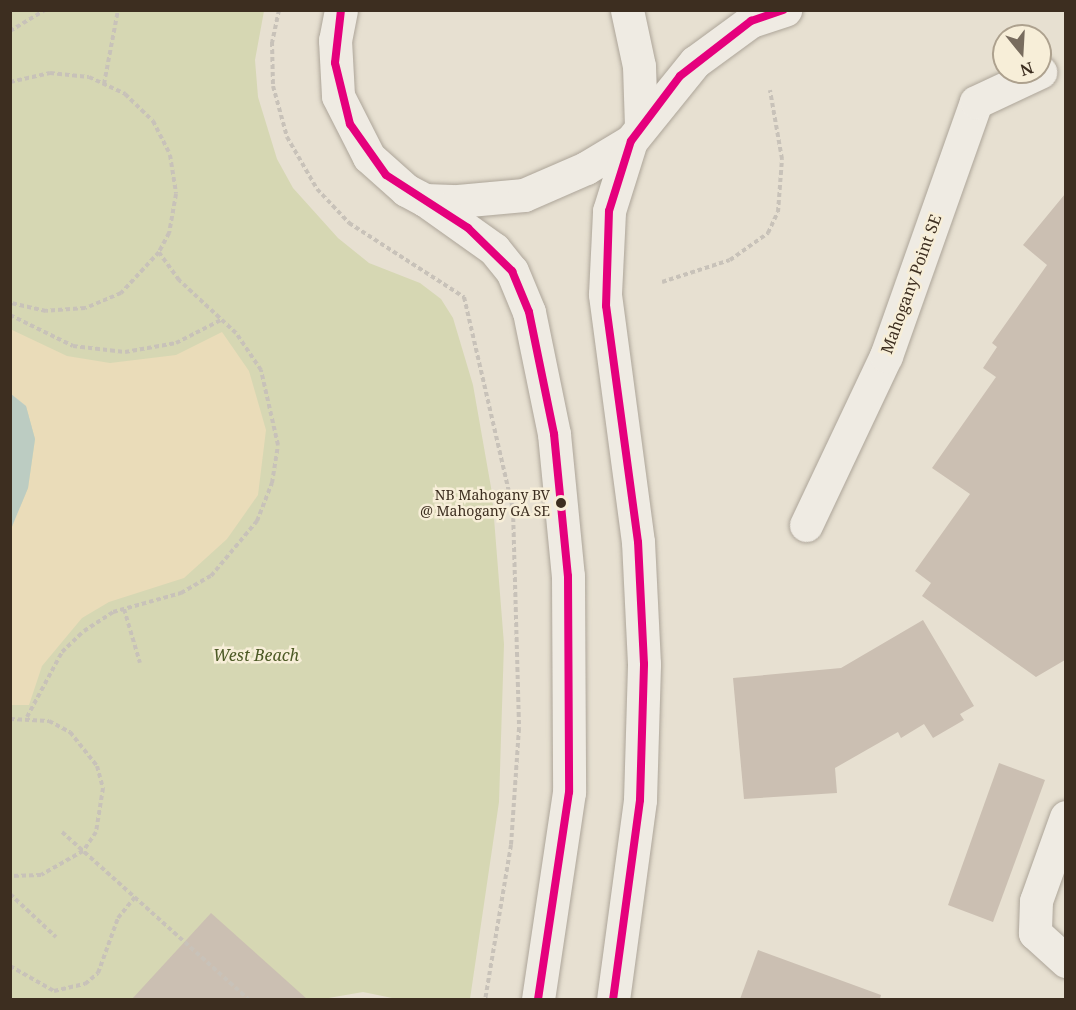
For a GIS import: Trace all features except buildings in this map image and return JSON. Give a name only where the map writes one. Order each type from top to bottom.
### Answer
[{"type":"street","points":[[341,10],[334,63],[350,124],[380,169],[494,249],[512,272],[529,312],[554,434],[568,576],[568,792],[538,999]]},
{"type":"street","points":[[613,999],[640,800],[644,664],[638,542],[605,294],[609,211],[636,134],[639,66],[627,10]]},
{"type":"street","points":[[425,200],[494,200],[542,189],[636,134],[695,62],[751,21],[785,10]]},
{"type":"street","name":"Mahogany Point SE","points":[[806,525],[886,356],[976,102],[1014,84]]},
{"type":"street","points":[[1065,817],[1036,901],[1035,933],[1065,961]]},
{"type":"path","points":[[10,31],[45,10]]},
{"type":"path","points":[[104,84],[118,10]]},
{"type":"path","points":[[10,82],[50,73],[104,84],[125,94],[153,121],[171,155],[176,194],[169,233],[159,252],[121,292],[86,308],[45,311],[10,303]]},
{"type":"path","points":[[662,282],[730,260],[768,233],[778,212],[782,159],[770,90]]},
{"type":"path","points":[[27,717],[62,652],[84,631],[124,609],[181,593],[211,576],[257,522],[272,483],[278,445],[273,406],[261,370],[221,320],[178,280],[159,252]]},
{"type":"path","points":[[10,315],[73,346],[125,352],[176,343],[221,320]]},
{"type":"path","points":[[474,326],[513,510],[520,634],[511,845],[485,999]]},
{"type":"path","points":[[124,609],[140,663]]},
{"type":"path","points":[[10,719],[27,717],[69,732],[97,766],[102,810],[83,851],[40,875],[10,876]]},
{"type":"path","points":[[62,832],[249,999]]},
{"type":"path","points":[[10,894],[56,937]]},
{"type":"path","points":[[10,966],[54,992],[85,984],[98,973],[118,918],[135,897]]},
{"type":"green space","name":"West Beach","points":[[10,11],[264,11],[255,60],[258,97],[277,159],[293,188],[338,238],[369,263],[420,283],[441,299],[453,318],[473,385],[492,493],[504,644],[499,802],[470,999],[397,999],[363,992],[317,1000],[11,999],[10,529],[20,512],[26,406],[11,394]]},
{"type":"sand","points":[[10,329],[67,356],[110,363],[176,355],[222,332],[249,371],[266,430],[258,495],[227,539],[184,578],[109,602],[82,618],[42,666],[29,705],[10,705],[11,529],[28,488],[35,439],[26,406],[11,394]]},
{"type":"shaded area","points":[[11,394],[26,406],[35,439],[28,488],[11,529]]},
{"type":"transit line","points":[[341,10],[335,63],[350,124],[386,175],[468,228],[512,271],[529,312],[554,434],[568,576],[569,792],[538,1000]]},
{"type":"transit line","points":[[613,1000],[640,800],[644,664],[638,542],[606,306],[609,211],[631,141],[680,76],[751,21],[783,10]]},
{"type":"place","name":"NB Mahogany BV @ Mahogany GA SE","points":[[561,503]]}]
